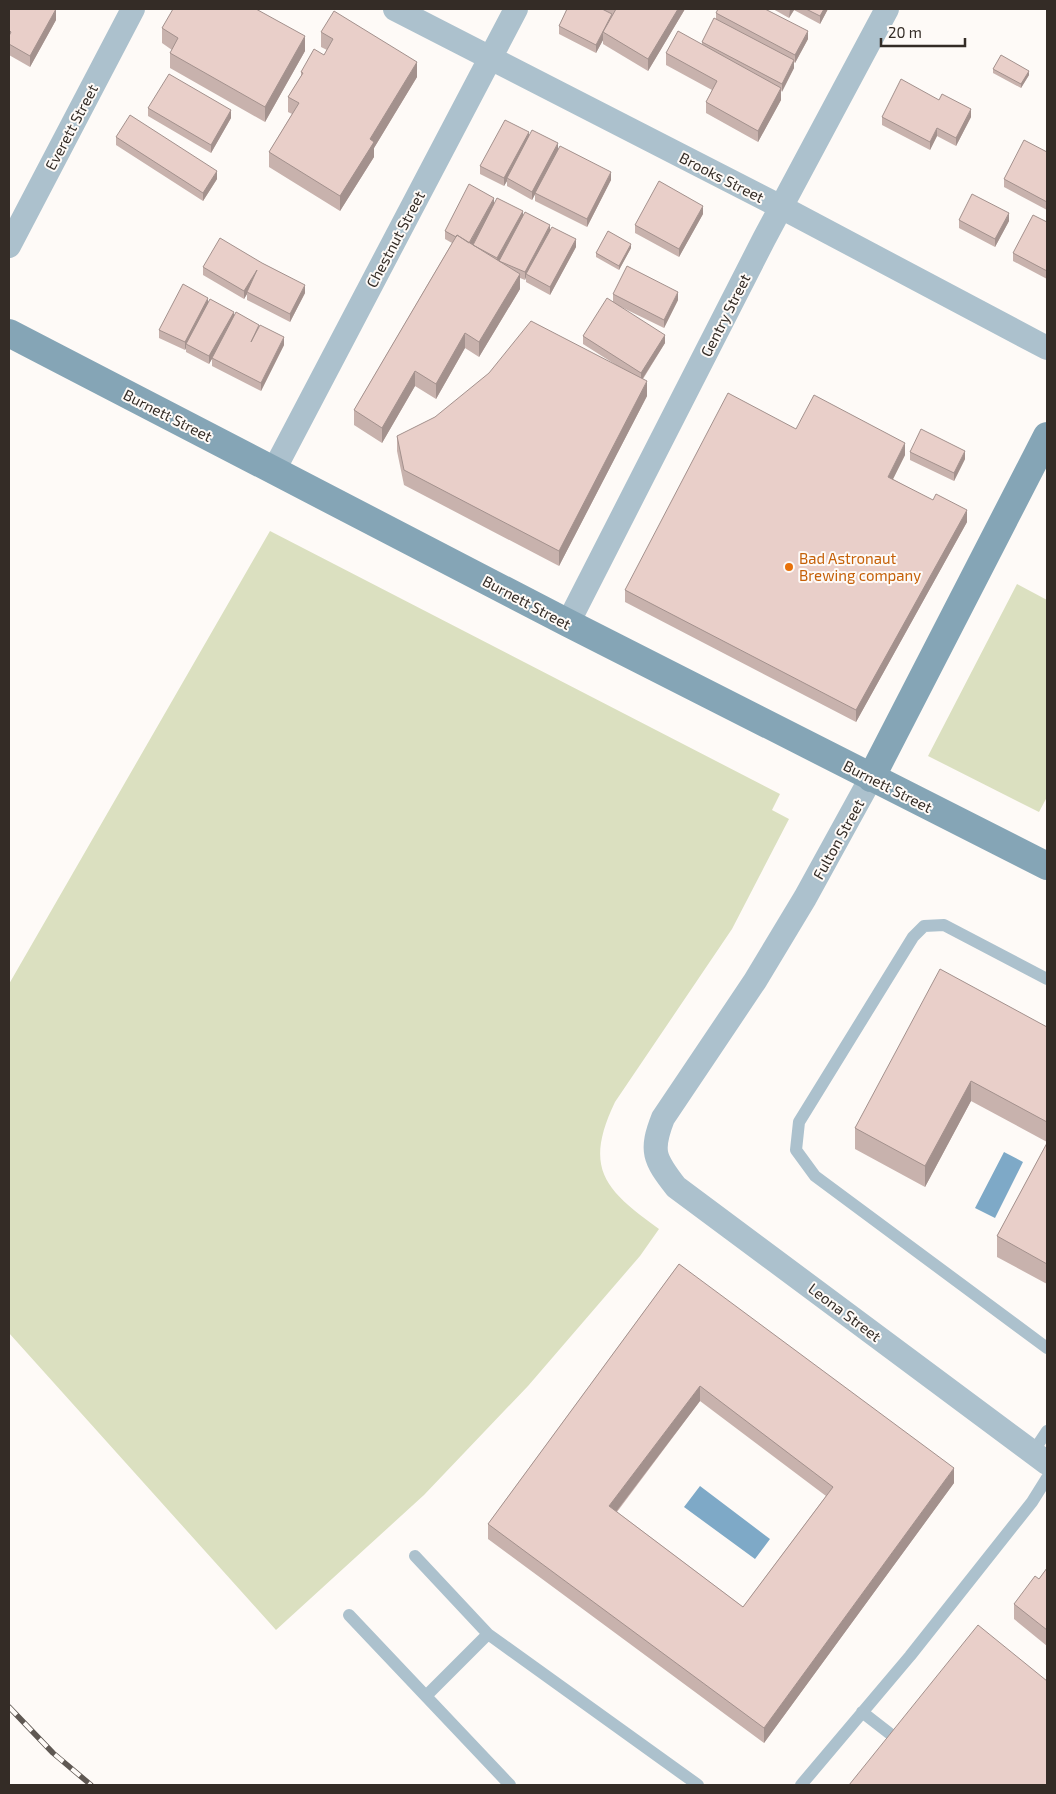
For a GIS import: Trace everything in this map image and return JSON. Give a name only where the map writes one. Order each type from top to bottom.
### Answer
[{"type":"street","name":"Everett Street","points":[[9,246],[133,9]]},
{"type":"street","name":"Brooks Street","points":[[395,9],[781,207],[1047,348]]},
{"type":"street","name":"Chestnut Street","points":[[274,470],[516,9]]},
{"type":"street","name":"Gentry Street","points":[[568,624],[781,207],[887,9]]},
{"type":"street","name":"Burnett Street","points":[[9,333],[568,624],[1047,866]]},
{"type":"street","name":"Fulton Street","points":[[655,1152],[656,1136],[663,1118],[755,981],[805,898],[872,778],[1047,436]]},
{"type":"street","name":"Leona Street","points":[[655,1152],[662,1170],[676,1186],[1040,1457]]},
{"type":"lane","points":[[1047,979],[944,925],[924,926],[913,936],[799,1122],[796,1150],[816,1176],[1047,1348]]},
{"type":"lane","points":[[1040,1457],[1047,1431]]},
{"type":"lane","points":[[801,1785],[910,1656],[1026,1509],[1047,1478]]},
{"type":"lane","points":[[414,1556],[488,1634],[698,1785]]},
{"type":"lane","points":[[349,1615],[510,1785]]},
{"type":"lane","points":[[426,1696],[488,1634]]},
{"type":"lane","points":[[862,1712],[898,1740]]},
{"type":"green space","points":[[270,531],[780,794],[772,810],[789,819],[732,929],[615,1102],[605,1125],[601,1145],[601,1161],[605,1176],[613,1189],[625,1202],[659,1229],[640,1256],[528,1386],[424,1495],[276,1630],[9,1333],[9,984]]},
{"type":"green space","points":[[1017,584],[1047,600],[1047,797],[1039,812],[928,756]]},
{"type":"water","points":[[1004,1152],[1023,1162],[995,1218],[975,1208]]},
{"type":"water","points":[[700,1486],[770,1539],[755,1559],[684,1507]]},
{"type":"building","points":[[9,9],[56,9],[30,56],[9,44],[11,32],[9,30]]},
{"type":"building","points":[[173,9],[256,9],[305,36],[265,107],[170,53],[178,38],[162,28]]},
{"type":"building","points":[[567,9],[602,9],[612,14],[596,45],[559,26]]},
{"type":"building","points":[[616,9],[678,9],[648,59],[603,32]]},
{"type":"building","points":[[718,9],[765,9],[808,31],[795,55],[716,13]]},
{"type":"building","points":[[806,9],[824,9],[820,16]]},
{"type":"building","points":[[334,11],[417,62],[370,139],[374,142],[340,196],[269,152],[299,103],[288,97],[303,73],[301,72],[314,49],[324,55],[333,39],[321,32]]},
{"type":"building","points":[[714,18],[794,60],[782,84],[702,42]]},
{"type":"building","points":[[678,31],[781,88],[758,131],[706,102],[717,81],[666,53]]},
{"type":"building","points":[[1001,55],[1029,71],[1021,84],[993,69]]},
{"type":"building","points":[[169,74],[231,110],[211,145],[148,108]]},
{"type":"building","points":[[901,79],[939,100],[942,94],[971,109],[956,138],[937,128],[930,142],[882,117]]},
{"type":"building","points":[[130,115],[217,171],[203,193],[116,137]]},
{"type":"building","points":[[505,120],[529,132],[504,178],[480,166]]},
{"type":"building","points":[[532,130],[558,143],[532,192],[507,178]]},
{"type":"building","points":[[1024,140],[1047,152],[1047,202],[1004,179]]},
{"type":"building","points":[[560,146],[611,172],[587,219],[535,193]]},
{"type":"building","points":[[659,181],[703,206],[679,249],[635,225]]},
{"type":"building","points":[[469,184],[494,198],[469,243],[457,235],[456,237],[445,231]]},
{"type":"building","points":[[972,194],[1009,213],[995,239],[959,220]]},
{"type":"building","points":[[497,198],[523,211],[497,258],[473,245]]},
{"type":"building","points":[[525,212],[550,225],[525,272],[499,261]]},
{"type":"building","points":[[1033,215],[1047,222],[1047,271],[1013,253]]},
{"type":"building","points":[[552,227],[576,239],[550,287],[526,274]]},
{"type":"building","points":[[608,231],[631,244],[619,266],[596,253]]},
{"type":"building","points":[[457,235],[520,274],[479,342],[465,333],[436,384],[415,371],[382,428],[354,410]]},
{"type":"building","points":[[220,238],[262,263],[305,285],[290,314],[247,292],[257,270],[244,291],[203,267]]},
{"type":"building","points":[[627,266],[678,292],[664,320],[613,294]]},
{"type":"building","points":[[183,284],[208,298],[185,342],[159,330]]},
{"type":"building","points":[[607,298],[665,335],[641,373],[583,336]]},
{"type":"building","points":[[210,299],[234,312],[209,356],[186,344]]},
{"type":"building","points":[[236,312],[259,325],[251,342],[260,325],[284,337],[261,383],[212,358]]},
{"type":"building","points":[[531,321],[647,381],[559,551],[404,470],[397,436],[435,417],[489,373]]},
{"type":"building","points":[[728,393],[796,429],[814,395],[905,443],[888,477],[933,500],[936,494],[967,510],[856,710],[625,590]]},
{"type":"building","points":[[921,429],[965,451],[954,473],[910,452]]},
{"type":"building","points":[[940,969],[1047,1027],[1047,1122],[971,1081],[925,1166],[855,1128]]},
{"type":"building","points":[[1047,1143],[1047,1264],[997,1236]]},
{"type":"building","points":[[679,1264],[954,1468],[764,1728],[488,1524]],"holes":[[[700,1386],[833,1487],[743,1607],[609,1506]]]},
{"type":"building","points":[[1047,1568],[1047,1630],[1014,1604],[1035,1576],[1039,1579]]},
{"type":"building","points":[[978,1625],[1047,1681],[1047,1785],[849,1785]]},
{"type":"railway","points":[[9,1707],[53,1753],[91,1785]]},
{"type":"place","name":"Bad Astronaut Brewing company","points":[[789,567]]}]
